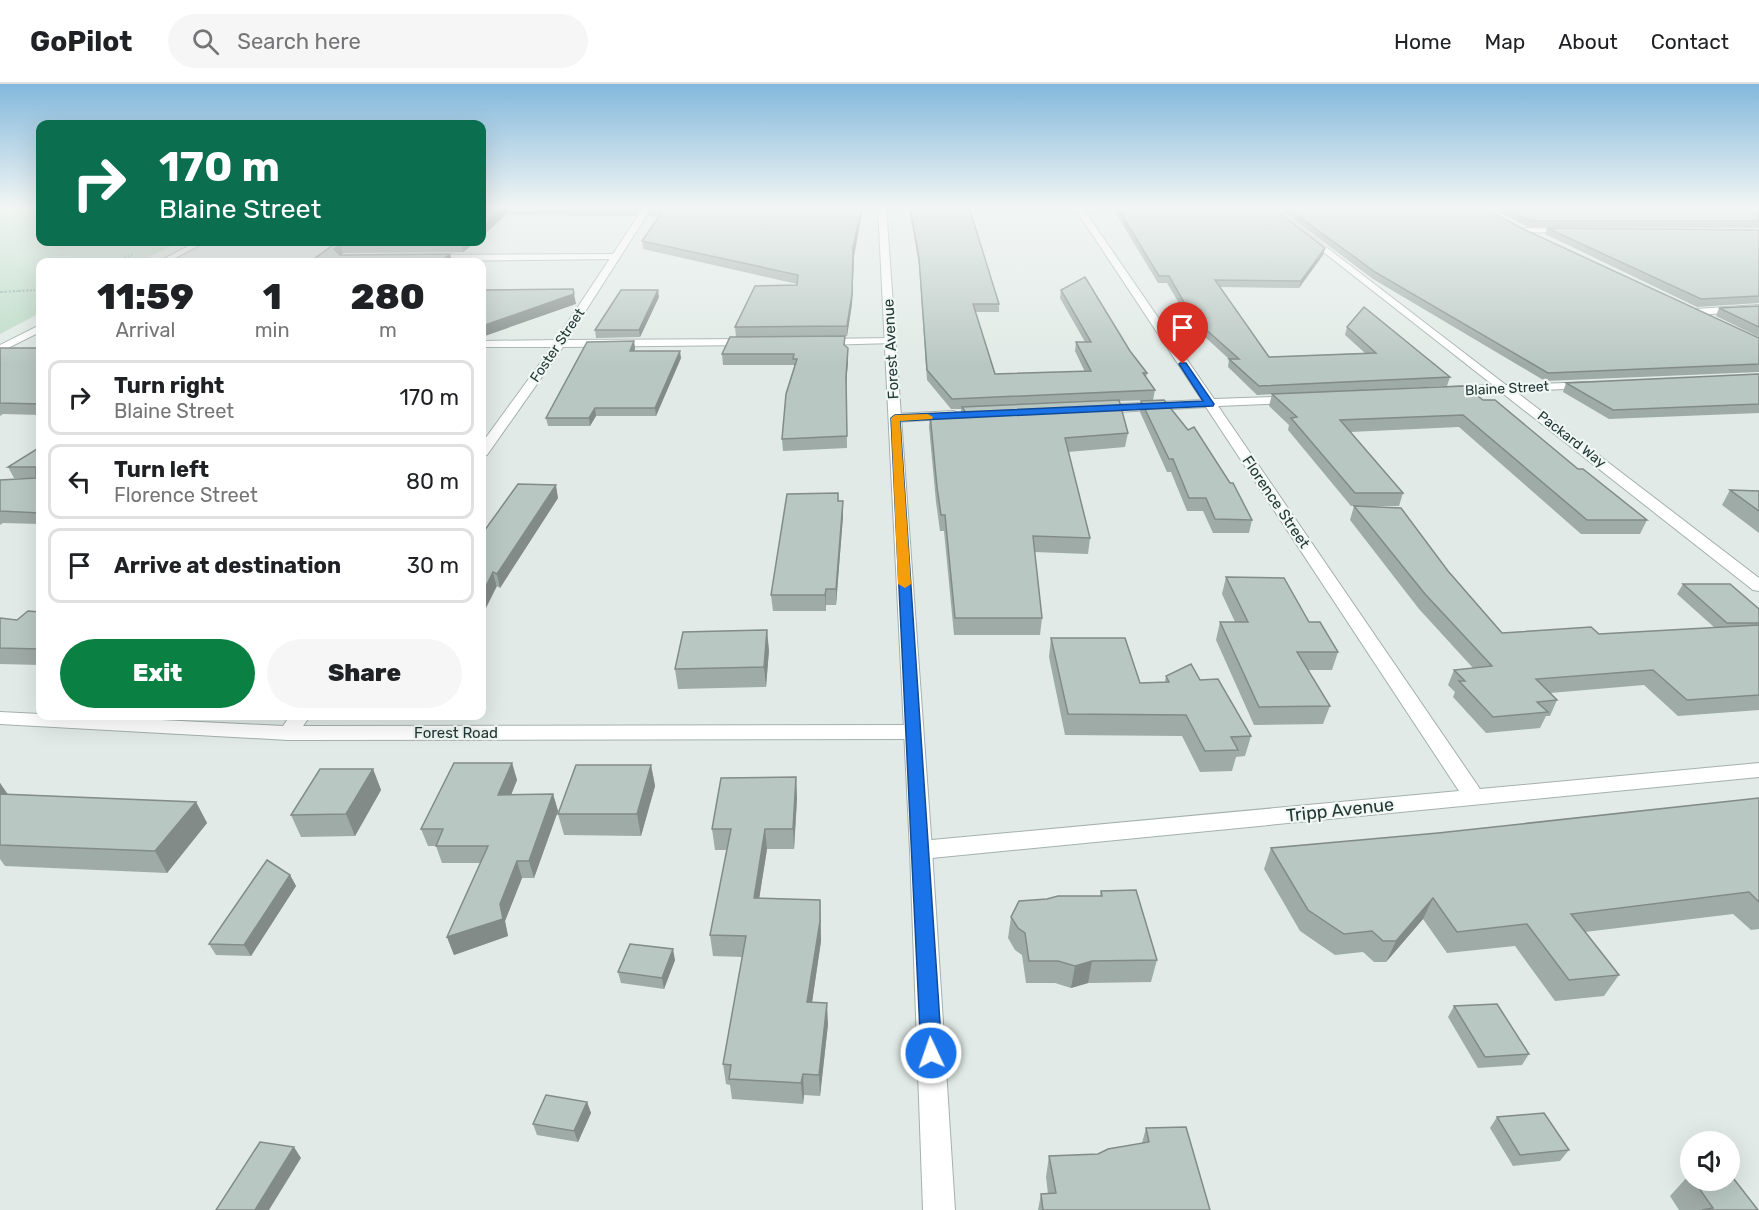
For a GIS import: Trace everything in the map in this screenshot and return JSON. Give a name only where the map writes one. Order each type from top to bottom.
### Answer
[{"type":"street","name":"Foster Street","points":[[486,446],[559,344],[614,260]]},
{"type":"street","name":"Forest Avenue","points":[[886,260],[921,850],[939,1210]]},
{"type":"street","name":"Florence Street","points":[[1113,260],[1474,796]]},
{"type":"street","name":"Packard Way","points":[[1341,260],[1427,330],[1507,388],[1759,586]]},
{"type":"street","points":[[1684,307],[1716,323]]},
{"type":"street","points":[[1695,312],[1759,308]]},
{"type":"street","points":[[0,349],[36,330]]},
{"type":"street","points":[[805,342],[891,341]]},
{"type":"street","points":[[486,344],[758,342]]},
{"type":"street","name":"Blaine Street","points":[[1436,391],[1599,384]]},
{"type":"street","points":[[1084,410],[1308,398]]},
{"type":"street","points":[[895,418],[966,415]]},
{"type":"street","name":"Forest Road","points":[[0,718],[36,720]]},
{"type":"street","name":"Forest Road","points":[[38,720],[288,733],[913,732]]},
{"type":"street","points":[[288,733],[297,720]]},
{"type":"street","name":"Tripp Avenue","points":[[921,850],[1759,770]]},
{"type":"path","points":[[0,292],[36,290]]},
{"type":"green space","points":[[0,260],[36,260],[36,315],[0,334]]},
{"type":"building","points":[[727,260],[853,260],[852,294],[847,326],[735,327],[755,286],[797,285],[798,275]]},
{"type":"building","points":[[919,260],[985,260],[999,304],[973,304],[995,374],[1091,371],[1076,342],[1091,342],[1061,290],[1085,277],[1130,351],[1147,373],[1143,373],[1155,390],[952,399],[927,370]]},
{"type":"building","points":[[1149,260],[1317,260],[1301,281],[1215,280],[1269,357],[1376,353],[1347,327],[1364,307],[1450,377],[1259,386],[1229,359],[1239,359],[1193,318],[1169,276],[1159,276]]},
{"type":"building","points":[[1358,260],[1589,260],[1759,338],[1759,364],[1548,373],[1375,272]]},
{"type":"building","points":[[1615,260],[1759,260],[1759,296],[1701,299]]},
{"type":"building","points":[[573,289],[574,294],[486,325],[486,290]]},
{"type":"building","points":[[621,290],[658,290],[639,330],[595,330]]},
{"type":"building","points":[[1759,306],[1759,327],[1719,308]]},
{"type":"building","points":[[845,336],[844,345],[848,348],[847,436],[782,439],[786,394],[797,359],[793,359],[794,354],[722,354],[730,337]]},
{"type":"building","points":[[634,341],[630,351],[680,351],[655,408],[595,408],[589,418],[546,418],[587,342]]},
{"type":"building","points":[[0,348],[36,348],[36,404],[0,403]]},
{"type":"building","points":[[1759,374],[1759,404],[1613,410],[1566,383]]},
{"type":"building","points":[[1465,386],[1483,400],[1495,400],[1578,469],[1583,469],[1647,520],[1587,520],[1463,415],[1340,420],[1403,493],[1355,493],[1291,418],[1297,417],[1272,394]]},
{"type":"building","points":[[1119,400],[1128,433],[1065,438],[1090,538],[1033,536],[1042,618],[955,618],[945,515],[941,515],[930,414],[967,414],[962,407]]},
{"type":"building","points":[[1164,400],[1188,430],[1194,427],[1230,483],[1233,483],[1252,520],[1215,519],[1206,498],[1189,498],[1173,459],[1169,459],[1141,401]]},
{"type":"building","points":[[36,450],[36,467],[8,467]]},
{"type":"building","points":[[36,478],[36,513],[0,511],[0,480]]},
{"type":"building","points":[[518,484],[556,485],[497,574],[493,572],[486,586],[486,528]]},
{"type":"building","points":[[1730,490],[1759,491],[1759,511]]},
{"type":"building","points":[[838,493],[838,501],[843,501],[836,589],[826,589],[825,595],[771,595],[787,494]]},
{"type":"building","points":[[1354,506],[1401,508],[1448,571],[1502,633],[1591,627],[1599,634],[1759,625],[1759,695],[1687,700],[1653,670],[1536,679],[1557,700],[1537,702],[1548,712],[1493,717],[1459,681],[1465,681],[1454,670],[1492,666],[1425,594]]},
{"type":"building","points":[[1226,577],[1284,578],[1309,622],[1320,622],[1338,652],[1297,652],[1330,706],[1259,707],[1220,622],[1248,622]]},
{"type":"building","points":[[1683,584],[1730,584],[1759,609],[1759,623],[1727,623]]},
{"type":"building","points":[[28,611],[36,612],[36,649],[0,648],[0,618],[17,620]]},
{"type":"building","points":[[767,630],[764,667],[675,669],[683,632]]},
{"type":"building","points":[[1051,638],[1125,638],[1140,683],[1169,682],[1166,676],[1191,664],[1200,680],[1218,679],[1251,736],[1231,737],[1238,750],[1205,751],[1186,715],[1068,714]]},
{"type":"building","points":[[454,763],[512,763],[498,795],[553,794],[529,861],[517,861],[500,904],[503,919],[447,937],[488,846],[436,846],[443,829],[421,829]]},
{"type":"building","points":[[576,765],[651,765],[637,814],[558,814]]},
{"type":"building","points":[[320,769],[373,769],[346,814],[291,815]]},
{"type":"building","points":[[796,777],[793,829],[765,829],[754,898],[820,900],[820,921],[807,1002],[827,1003],[819,1075],[803,1074],[801,1083],[729,1079],[731,1065],[723,1064],[746,936],[710,935],[731,829],[712,829],[721,778]]},
{"type":"building","points":[[0,794],[196,802],[155,851],[0,845]]},
{"type":"building","points":[[1759,798],[1759,902],[1749,892],[1571,914],[1619,975],[1569,980],[1527,924],[1457,932],[1433,898],[1396,941],[1383,941],[1372,931],[1344,934],[1308,910],[1271,848],[1438,833]]},
{"type":"building","points":[[267,860],[290,875],[244,945],[209,944]]},
{"type":"building","points":[[1136,890],[1157,960],[1092,961],[1075,966],[1058,961],[1029,961],[1025,933],[1018,928],[1011,917],[1019,901],[1058,896],[1102,896],[1101,891]]},
{"type":"building","points":[[630,944],[673,949],[662,978],[618,972]]},
{"type":"building","points":[[1497,1004],[1529,1054],[1485,1057],[1454,1006]]},
{"type":"building","points":[[546,1095],[587,1102],[574,1131],[533,1124]]},
{"type":"building","points":[[1544,1113],[1569,1150],[1520,1155],[1497,1117]]},
{"type":"building","points":[[1186,1127],[1210,1210],[1043,1210],[1041,1194],[1056,1193],[1049,1156],[1098,1154],[1108,1149],[1149,1142],[1146,1128]]},
{"type":"building","points":[[260,1142],[294,1147],[255,1210],[216,1210]]},
{"type":"building","points":[[1740,1187],[1758,1210],[1702,1210],[1713,1208],[1701,1191],[1740,1191]]},
{"type":"slow traffic","points":[[905,584],[895,418],[928,417]]},
{"type":"route","points":[[931,1053],[895,418],[1209,404],[1183,364]]}]
